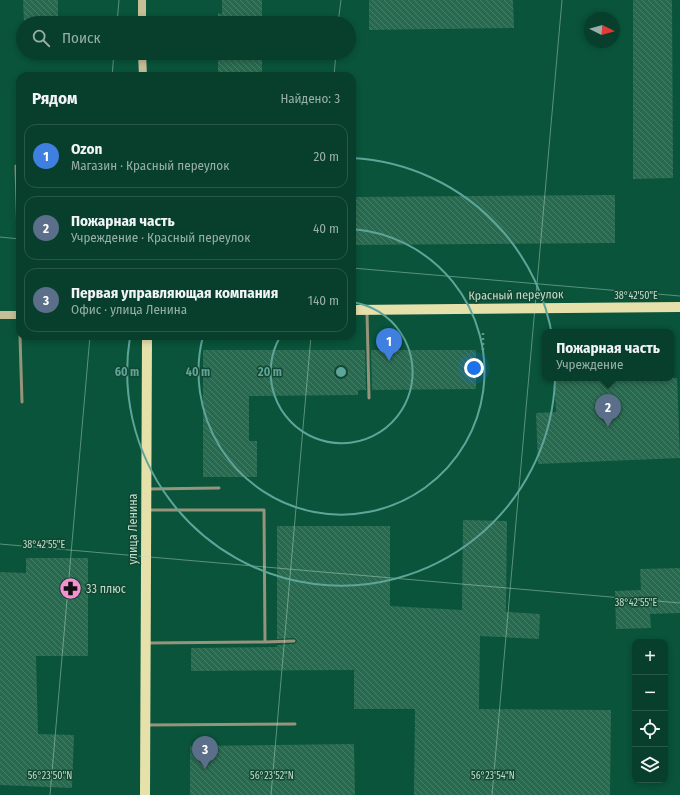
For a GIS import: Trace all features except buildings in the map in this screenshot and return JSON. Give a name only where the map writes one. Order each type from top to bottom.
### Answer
[{"type":"main road","points":[[142,0],[142,16]]},
{"type":"main road","points":[[142,60],[143,72]]},
{"type":"main road","name":"Красный переулок","points":[[356,310],[680,307]]},
{"type":"main road","points":[[0,315],[16,315]]},
{"type":"main road","name":"улица Ленина","points":[[145,795],[147,340]]},
{"type":"lane","points":[[367,310],[369,398]]},
{"type":"lane","points":[[20,340],[22,402]]},
{"type":"lane","points":[[146,489],[219,488]]},
{"type":"lane","points":[[146,510],[264,510],[264,642]]},
{"type":"lane","points":[[146,643],[294,641]]},
{"type":"lane","points":[[145,725],[295,724]]},
{"type":"path","points":[[482,350],[483,332]]},
{"type":"place","name":"Ozon","points":[[389,361]]},
{"type":"place","name":"Пожарная часть","points":[[608,427]]},
{"type":"place","name":"33 плюс","points":[[70,589]]},
{"type":"place","name":"Первая управляющая компания","points":[[205,769]]}]
